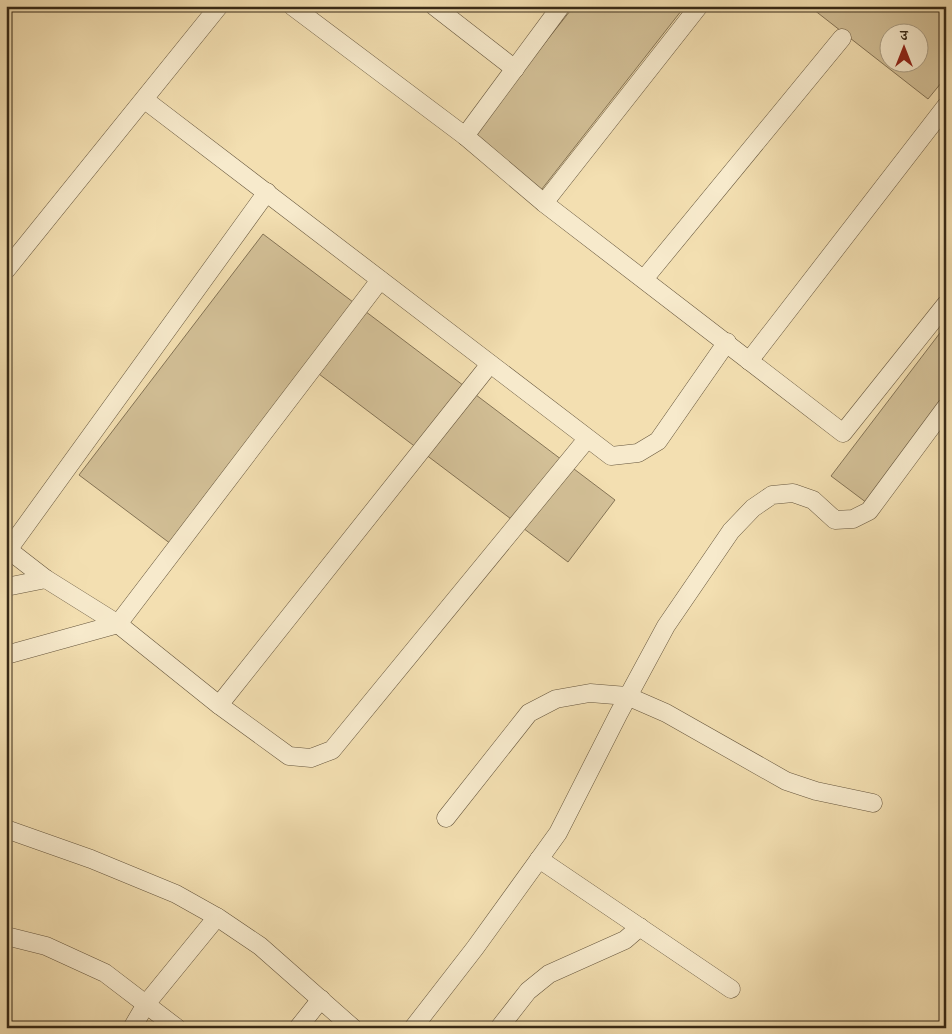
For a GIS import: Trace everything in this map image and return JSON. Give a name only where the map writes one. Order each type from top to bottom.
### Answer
[{"type":"street","points":[[6,270],[219,6]]},
{"type":"street","points":[[292,6],[465,136],[544,203],[843,433],[946,304]]},
{"type":"street","points":[[434,6],[515,69]]},
{"type":"street","points":[[544,203],[700,6]]},
{"type":"street","points":[[465,136],[558,7]]},
{"type":"street","points":[[644,279],[842,38]]},
{"type":"street","points":[[145,100],[268,192],[611,456],[638,453],[658,441],[727,342]]},
{"type":"street","points":[[750,360],[946,106]]},
{"type":"street","points":[[268,192],[7,549],[46,579],[118,624],[220,705],[289,756],[311,758],[332,750],[587,439]]},
{"type":"street","points":[[6,655],[118,624],[380,280]]},
{"type":"street","points":[[220,705],[490,364]]},
{"type":"street","points":[[413,1028],[558,833],[666,626],[731,531],[753,508],[772,495],[792,493],[813,500],[835,520],[853,519],[869,510],[946,407]]},
{"type":"street","points":[[6,587],[46,579]]},
{"type":"street","points":[[446,818],[529,713],[556,699],[590,693],[628,696],[666,713],[786,781],[816,791],[873,803]]},
{"type":"street","points":[[6,829],[90,859],[176,894],[217,917],[260,946],[353,1028]]},
{"type":"street","points":[[539,859],[731,989]]},
{"type":"street","points":[[132,1028],[146,1004],[217,917]]},
{"type":"street","points":[[499,1028],[528,991],[548,974],[625,940],[640,927]]},
{"type":"street","points":[[6,936],[46,946],[105,973],[177,1028]]},
{"type":"street","points":[[298,1028],[321,999]]},
{"type":"shaded area","points":[[574,6],[685,6],[538,194],[468,140]]},
{"type":"shaded area","points":[[809,6],[946,6],[946,77],[928,99],[893,72],[930,72],[930,22],[880,22],[880,61]]},
{"type":"shaded area","points":[[263,234],[615,500],[568,562],[311,368],[175,547],[79,475]]},
{"type":"shaded area","points":[[946,325],[946,408],[871,506],[831,476]]}]
